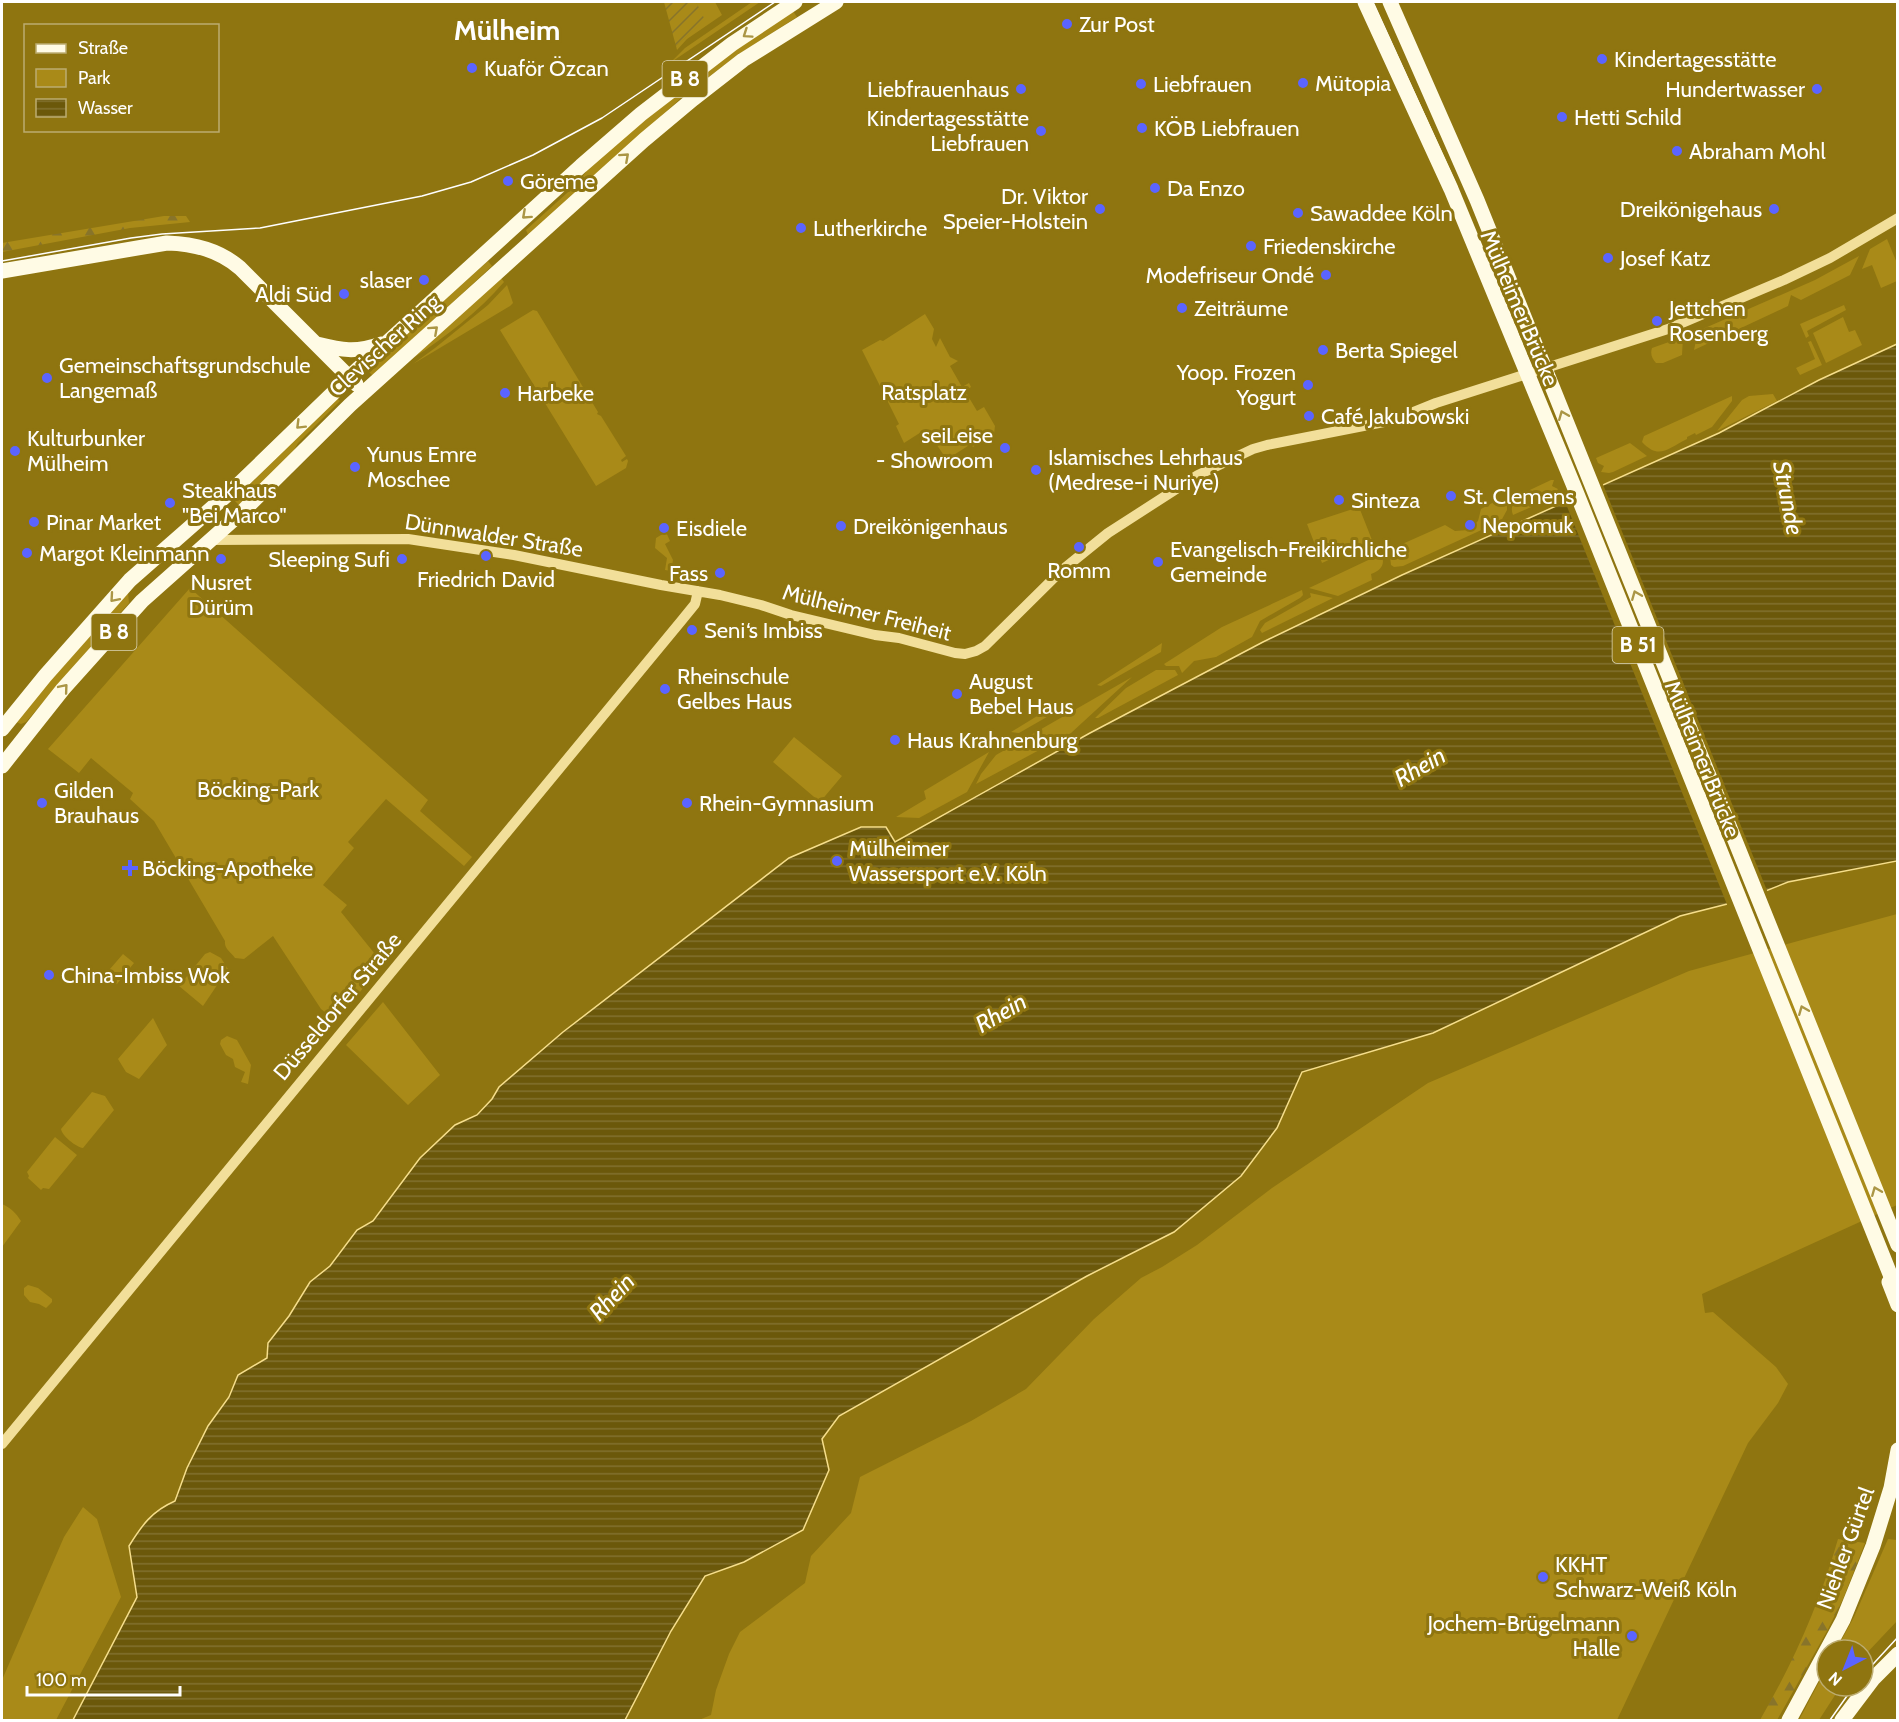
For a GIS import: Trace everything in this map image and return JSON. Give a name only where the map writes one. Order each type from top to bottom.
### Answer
[{"type":"main road","points":[[796,2],[810,9],[830,5]]},
{"type":"main road","name":"Clevischer Ring","points":[[2,729],[45,676],[130,580],[237,486],[349,377],[581,165],[641,114],[732,44],[796,2]]},
{"type":"main road","name":"Mülheimer Brücke","points":[[1358,2],[1456,215],[1559,462],[1898,1305]]},
{"type":"main road","name":"Mülheimer Brücke","points":[[1365,2],[1451,189],[1568,473],[1898,1294]]},
{"type":"main road","name":"Mülheimer Brücke","points":[[1390,2],[1477,200],[1898,1245]]},
{"type":"main road","name":"Clevischer Ring","points":[[2,766],[63,689],[142,601],[241,513],[364,392],[644,140],[693,99],[751,55],[830,5]]},
{"type":"main road","points":[[2,272],[152,245],[188,244],[208,249],[232,262],[364,392]]},
{"type":"main road","points":[[315,343],[355,351],[387,343]]},
{"type":"main road","points":[[177,540],[210,540]]},
{"type":"main road","points":[[142,601],[135,588],[156,558]]},
{"type":"main road","name":"Niehler Gürtel","points":[[1789,1720],[1843,1620],[1877,1546],[1898,1450]]},
{"type":"main road","name":"Niehler Gürtel","points":[[1840,1638],[1849,1621],[1898,1487]]},
{"type":"main road","points":[[1842,1720],[1873,1679],[1898,1654]]},
{"type":"main road","points":[[1795,1720],[1815,1682]]},
{"type":"street","name":"Mülheimer Freiheit","points":[[698,591],[955,653],[976,651],[985,646],[1061,571],[1092,545],[1174,490],[1253,449],[1394,420],[1437,403],[1642,338],[1696,318],[1830,258],[1898,218]]},
{"type":"street","name":"Dünnwalder Straße","points":[[210,540],[408,539],[514,555],[698,591]]},
{"type":"street","name":"Düsseldorfer Straße","points":[[2,1444],[675,629],[695,604],[698,591]]},
{"type":"green space","points":[[664,2],[696,2],[705,20],[676,46]]},
{"type":"green space","points":[[696,2],[715,2],[722,15],[687,39],[677,50],[676,46],[704,20]]},
{"type":"green space","points":[[752,2],[760,2],[670,63],[685,48]]},
{"type":"green space","points":[[793,11],[797,17],[739,54],[681,98],[529,237],[526,230],[577,184],[591,165],[736,50]]},
{"type":"green space","points":[[164,216],[186,216],[190,222],[130,228],[2,252],[2,243]]},
{"type":"green space","points":[[1887,239],[1897,263],[1897,281],[1881,288],[1872,265],[1862,269],[1870,249]]},
{"type":"green space","points":[[1859,256],[1850,275],[1801,300],[1791,295],[1788,306],[1694,350],[1698,331],[1815,280]]},
{"type":"green space","points":[[488,261],[492,266],[373,376],[367,370]]},
{"type":"green space","points":[[501,278],[504,282],[473,313],[413,358]]},
{"type":"green space","points":[[507,285],[513,303],[510,306],[413,364],[488,305]]},
{"type":"green space","points":[[1844,305],[1846,310],[1807,331],[1809,336],[1806,338],[1800,324]]},
{"type":"green space","points":[[533,310],[537,311],[598,412],[597,414],[601,416],[626,456],[621,460],[622,462],[627,459],[628,461],[626,468],[596,486],[500,330]]},
{"type":"green space","name":"Ratsplatz","points":[[925,314],[934,329],[932,339],[936,347],[940,338],[950,357],[958,361],[950,366],[962,387],[969,383],[971,387],[965,391],[977,411],[984,407],[995,426],[994,434],[990,437],[988,434],[975,442],[976,445],[973,447],[971,444],[949,458],[943,454],[926,429],[904,443],[896,426],[899,424],[862,350],[880,340],[883,341]]},
{"type":"green space","points":[[1843,317],[1849,332],[1855,330],[1862,345],[1826,363],[1813,333]]},
{"type":"green space","points":[[1683,337],[1682,355],[1663,363],[1656,363],[1653,360],[1652,348]]},
{"type":"green space","points":[[1811,341],[1822,365],[1800,375],[1796,368],[1815,359],[1808,342]]},
{"type":"green space","points":[[1773,394],[1777,401],[1717,431],[1742,400],[1749,396]]},
{"type":"green space","points":[[1732,396],[1732,401],[1712,427],[1696,435],[1695,433],[1663,451],[1653,451],[1642,442],[1644,436]]},
{"type":"green space","points":[[337,398],[340,401],[298,443],[290,457],[240,506],[234,500]]},
{"type":"green space","points":[[1630,443],[1647,456],[1613,472],[1601,472],[1604,466],[1598,463],[1596,458]]},
{"type":"green space","points":[[1554,480],[1552,486],[1558,489],[1552,498],[1513,515],[1512,505],[1517,496]]},
{"type":"green space","points":[[1507,500],[1507,510],[1501,521],[1403,566],[1391,565],[1390,556],[1401,548],[1400,545],[1445,525],[1455,531],[1468,530],[1478,521],[1481,509],[1496,501],[1498,504]]},
{"type":"green space","points":[[1359,507],[1372,540],[1322,563],[1307,524]]},
{"type":"green space","points":[[666,532],[670,541],[665,544],[673,560],[671,571],[665,570],[667,558],[655,548],[656,538]]},
{"type":"green space","points":[[1381,554],[1383,564],[1380,569],[1371,574],[1372,580],[1338,596],[1309,588]]},
{"type":"green space","name":"Böcking-Park","points":[[190,588],[428,800],[420,811],[472,857],[464,866],[386,799],[348,842],[354,848],[323,885],[347,905],[341,912],[383,964],[336,1021],[321,1009],[273,936],[244,959],[235,958],[154,821],[130,799],[133,793],[91,758],[79,773],[48,749]]},
{"type":"green space","points":[[1302,590],[1303,595],[1300,598],[1260,621],[1252,637],[1216,657],[1194,661],[1182,673],[1179,666],[1164,664],[1222,627]]},
{"type":"green space","points":[[128,592],[129,603],[26,722],[21,724],[16,722],[16,720]]},
{"type":"green space","points":[[1310,593],[1333,598],[1262,633],[1260,630],[1265,623],[1311,597]]},
{"type":"green space","points":[[1162,643],[1161,652],[1101,686],[1097,685]]},
{"type":"green space","points":[[1156,670],[1175,670],[1178,675],[1095,718],[1126,688]]},
{"type":"green space","points":[[1132,677],[1071,733],[976,784],[996,755]]},
{"type":"green space","points":[[1060,702],[1059,710],[1019,733],[1011,732]]},
{"type":"green space","points":[[794,737],[842,776],[820,802],[773,762]]},
{"type":"green space","points":[[989,752],[967,792],[919,818],[896,817],[926,799],[924,791]]},
{"type":"green space","points":[[1897,914],[1897,1205],[1702,1294],[1705,1313],[1713,1312],[1776,1367],[1788,1384],[1778,1403],[1748,1443],[1617,1720],[699,1720],[711,1715],[716,1690],[740,1632],[805,1583],[811,1556],[851,1513],[860,1477],[971,1421],[1026,1389],[1094,1319],[1141,1278],[1197,1245],[1272,1188],[1428,1083],[1689,971]]},
{"type":"green space","points":[[210,952],[221,958],[228,969],[203,1006],[179,986],[205,954]]},
{"type":"green space","points":[[123,954],[134,963],[117,984],[113,985],[103,977]]},
{"type":"green space","points":[[383,1002],[440,1075],[408,1105],[346,1045]]},
{"type":"green space","points":[[153,1018],[167,1045],[139,1079],[126,1072],[118,1059]]},
{"type":"green space","points":[[227,1036],[237,1040],[251,1065],[248,1084],[241,1082],[245,1072],[235,1067],[233,1059],[226,1055],[220,1044],[221,1040]]},
{"type":"green space","points":[[92,1092],[105,1096],[114,1110],[83,1148],[70,1141],[61,1129]]},
{"type":"green space","points":[[55,1137],[77,1155],[49,1189],[41,1190],[28,1178],[27,1172]]},
{"type":"green space","points":[[2,1204],[13,1211],[21,1221],[2,1247]]},
{"type":"green space","points":[[28,1285],[38,1288],[52,1299],[52,1302],[46,1308],[30,1302],[24,1295],[24,1288]]},
{"type":"green space","points":[[83,1507],[97,1519],[121,1597],[56,1720],[2,1720],[2,1680],[64,1537]]},
{"type":"green space","points":[[1838,1539],[1865,1543],[1843,1599],[1823,1638],[1815,1638],[1815,1652],[1777,1720],[1760,1720],[1784,1677],[1823,1586]]},
{"type":"green space","points":[[1888,1539],[1897,1540],[1897,1621],[1875,1644],[1875,1638],[1843,1638]]},
{"type":"green space","points":[[1815,1690],[1815,1698],[1833,1698],[1819,1720],[1799,1720]]},
{"type":"water","points":[[1897,344],[1897,861],[1788,882],[1743,900],[1680,916],[1433,1033],[1302,1072],[1277,1128],[1241,1176],[1174,1232],[1087,1276],[839,1416],[822,1439],[829,1470],[803,1530],[744,1562],[705,1576],[671,1631],[625,1720],[73,1720],[137,1597],[129,1546],[148,1519],[175,1501],[187,1468],[208,1426],[229,1397],[238,1375],[267,1358],[268,1343],[289,1316],[310,1282],[330,1266],[357,1230],[373,1221],[420,1158],[455,1125],[477,1115],[492,1099],[499,1087],[563,1032],[789,858],[861,827],[886,827],[895,842],[1090,733],[1263,642],[1402,575],[1719,433],[1819,380]]},
{"type":"pier","points":[[1602,482],[1768,893],[1744,903],[1728,907],[1564,499]]},
{"type":"tram line","points":[[2,261],[162,234],[260,228],[422,196],[471,182],[533,155],[602,118],[775,2]]},
{"type":"tram line","points":[[1373,2],[1453,178],[1898,1278]]},
{"type":"tram line","points":[[1875,1662],[1898,1637]]},
{"type":"tram line","points":[[1830,1720],[1846,1698]]},
{"type":"place","name":"Zur Post","points":[[1067,24]]},
{"type":"place","name":"Kindertagesstätte","points":[[1602,59]]},
{"type":"place","name":"Kuaför Özcan","points":[[472,68]]},
{"type":"place","name":"Mütopia","points":[[1303,83]]},
{"type":"place","name":"Liebfrauen","points":[[1141,84]]},
{"type":"place","name":"Liebfrauenhaus","points":[[1021,89]]},
{"type":"place","name":"Hundertwasser","points":[[1817,89]]},
{"type":"place","name":"Hetti Schild","points":[[1562,117]]},
{"type":"place","name":"KÖB Liebfrauen","points":[[1142,128]]},
{"type":"place","name":"Kindertagesstätte Liebfrauen","points":[[1041,131]]},
{"type":"place","name":"Abraham Mohl","points":[[1677,151]]},
{"type":"place","name":"Göreme","points":[[508,181]]},
{"type":"place","name":"Da Enzo","points":[[1155,188]]},
{"type":"place","name":"Dr. Viktor Speier-Holstein","points":[[1100,209]]},
{"type":"place","name":"Dreikönigehaus","points":[[1774,209]]},
{"type":"place","name":"Sawaddee Köln","points":[[1298,213]]},
{"type":"place","name":"Lutherkirche","points":[[801,228]]},
{"type":"place","name":"Friedenskirche","points":[[1251,246]]},
{"type":"place","name":"Josef Katz","points":[[1608,258]]},
{"type":"place","name":"Modefriseur Ondé","points":[[1326,275]]},
{"type":"place","name":"slaser","points":[[424,280]]},
{"type":"place","name":"Aldi Süd","points":[[344,294]]},
{"type":"place","name":"Zeiträume","points":[[1182,308]]},
{"type":"place","name":"Jettchen Rosenberg","points":[[1657,321]]},
{"type":"place","name":"Berta Spiegel","points":[[1323,350]]},
{"type":"place","name":"Gemeinschaftsgrundschule Langemaß","points":[[47,378]]},
{"type":"place","name":"Yoop. Frozen Yogurt","points":[[1308,385]]},
{"type":"place","name":"Harbeke","points":[[505,393]]},
{"type":"place","name":"Café Jakubowski","points":[[1309,416]]},
{"type":"place","name":"seiLeise - Showroom","points":[[1005,448]]},
{"type":"place","name":"Kulturbunker Mülheim","points":[[15,451]]},
{"type":"place","name":"Yunus Emre Moschee","points":[[355,467]]},
{"type":"place","name":"Islamisches Lehrhaus (Medrese-i Nuriye)","points":[[1036,470]]},
{"type":"place","name":"St. Clemens","points":[[1451,496]]},
{"type":"place","name":"Sinteza","points":[[1339,500]]},
{"type":"place","name":"Steakhaus \"Bei Marco\"","points":[[170,503]]},
{"type":"place","name":"Pinar Market","points":[[34,522]]},
{"type":"place","name":"Nepomuk","points":[[1470,525]]},
{"type":"place","name":"Dreikönigenhaus","points":[[841,526]]},
{"type":"place","name":"Eisdiele","points":[[664,528]]},
{"type":"place","name":"Romm","points":[[1079,547]]},
{"type":"place","name":"Margot Kleinmann","points":[[27,553]]},
{"type":"place","name":"Friedrich David","points":[[486,556]]},
{"type":"place","name":"Nusret Dürüm","points":[[221,559]]},
{"type":"place","name":"Sleeping Sufi","points":[[402,559]]},
{"type":"place","name":"Evangelisch-Freikirchliche Gemeinde","points":[[1158,562]]},
{"type":"place","name":"Fass","points":[[720,573]]},
{"type":"place","name":"Seni‘s Imbiss","points":[[692,630]]},
{"type":"place","name":"Rheinschule Gelbes Haus","points":[[665,689]]},
{"type":"place","name":"August Bebel Haus","points":[[957,694]]},
{"type":"place","name":"Haus Krahnenburg","points":[[895,740]]},
{"type":"place","name":"Gilden Brauhaus","points":[[42,803]]},
{"type":"place","name":"Rhein-Gymnasium","points":[[687,803]]},
{"type":"place","name":"Mülheimer Wassersport e.V. Köln","points":[[837,861]]},
{"type":"place","name":"Böcking-Apotheke","points":[[130,868]]},
{"type":"place","name":"China-Imbiss Wok","points":[[49,975]]},
{"type":"place","name":"KKHT Schwarz-Weiß Köln","points":[[1543,1577]]},
{"type":"place","name":"Jochem-Brügelmann Halle","points":[[1632,1636]]},
{"type":"district","name":"Mülheim","points":[[507,30]]},
{"type":"water label","name":"Strunde","points":[[1788,498]]},
{"type":"water label","name":"Rhein","points":[[1420,767]]},
{"type":"water label","name":"Rhein","points":[[1001,1013]]},
{"type":"water label","name":"Rhein","points":[[612,1297]]}]
